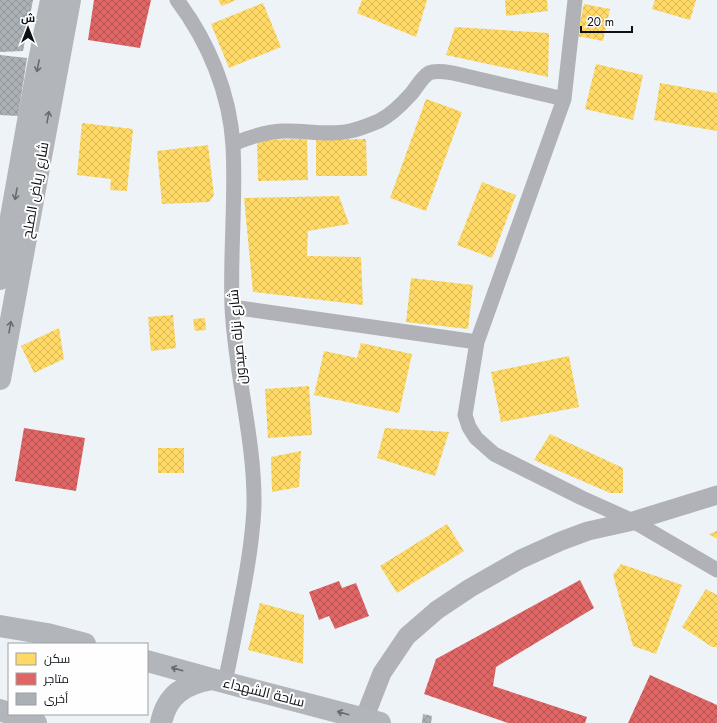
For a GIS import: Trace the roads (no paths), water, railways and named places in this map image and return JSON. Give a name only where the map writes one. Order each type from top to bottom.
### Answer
[{"type":"main road","name":"شارع رياض الصلح","points":[[0,279],[5,221],[51,0]]},
{"type":"main road","name":"شارع رياض الصلح","points":[[0,379],[70,0]]},
{"type":"main road","points":[[4,626],[30,638],[33,643]]},
{"type":"main road","points":[[4,626],[47,634],[81,643]]},
{"type":"main road","name":"ساحة الشهداء","points":[[148,661],[371,722]]},
{"type":"main road","points":[[161,723],[166,707],[177,693],[193,683],[218,681]]},
{"type":"main road","points":[[12,715],[36,723]]},
{"type":"street","name":"شارع نزلة صيدون","points":[[177,0],[207,48],[218,76],[233,144],[234,204],[232,307],[236,350],[252,463],[254,505],[252,540],[236,628],[218,681]]},
{"type":"street","points":[[574,0],[564,100],[477,342],[466,414],[469,427],[476,438],[494,454],[507,462],[633,521],[717,570]]},
{"type":"street","points":[[233,144],[265,133],[283,131],[336,133],[350,132],[362,128],[381,120],[393,112],[411,94],[426,75],[435,71],[454,73],[564,100]]},
{"type":"street","points":[[232,307],[477,342]]},
{"type":"street","points":[[371,722],[376,684],[385,667],[408,636],[437,610],[470,588],[521,559],[561,541],[588,531],[633,521],[717,495]]}]
